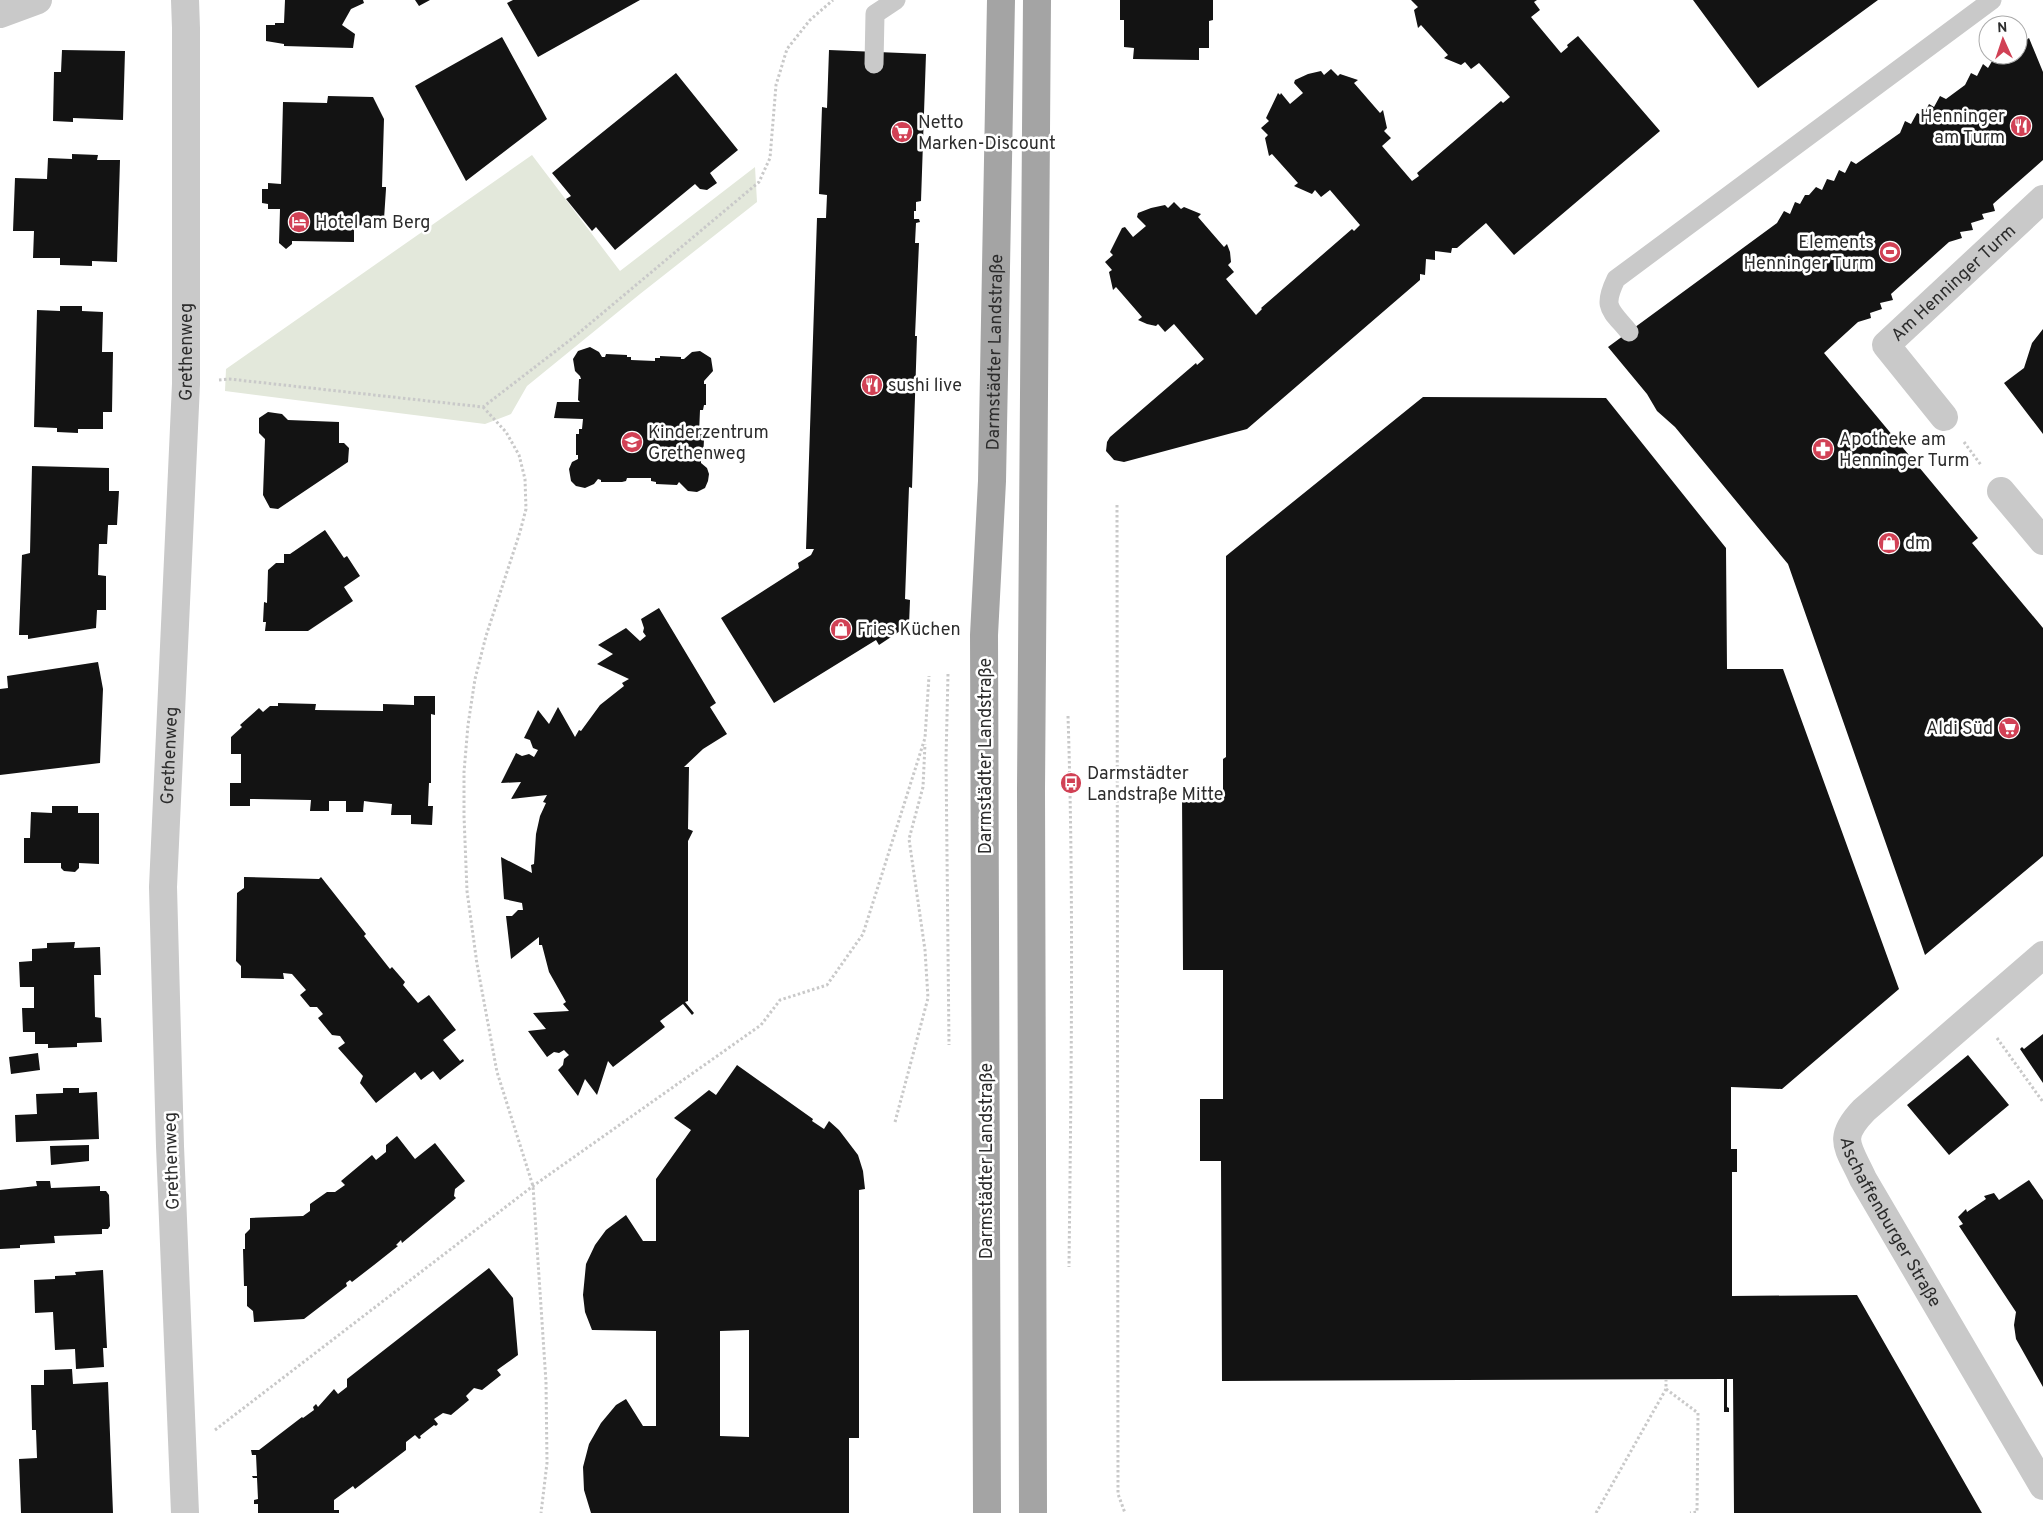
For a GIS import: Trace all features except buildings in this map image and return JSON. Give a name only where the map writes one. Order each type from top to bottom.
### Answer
[{"type":"main road","name":"Darmstädter Landstraße","points":[[987,1513],[984,635],[992,481],[1001,0]]},
{"type":"main road","points":[[1033,1513],[1031,789],[1037,0]]},
{"type":"street","points":[[0,14],[38,0]]},
{"type":"street","name":"Grethenweg","points":[[185,0],[186,384],[163,887],[170,1146],[185,1513]]},
{"type":"street","name":"Am Henninger Turm","points":[[1944,417],[1886,345],[2043,199]]},
{"type":"street","points":[[2002,492],[2043,541]]},
{"type":"street","name":"Aschaffenburger Straße","points":[[2043,955],[1864,1110],[1850,1124],[1846,1141],[1863,1178],[2043,1486]]},
{"type":"lane","points":[[874,64],[875,14],[896,0]]},
{"type":"lane","points":[[1629,332],[1610,309],[1608,296],[1616,279],[1992,0]]},
{"type":"path","points":[[483,407],[574,337],[760,182],[770,158],[776,85],[787,49],[810,20],[833,0]]},
{"type":"path","points":[[186,384],[229,379],[483,407],[506,432],[519,455],[525,479],[526,509],[486,636],[475,679],[468,725],[464,772],[464,808],[467,891],[477,964],[497,1072],[533,1186],[546,1382],[547,1463],[541,1513]]},
{"type":"path","points":[[1944,417],[2002,492]]},
{"type":"path","points":[[1117,505],[1118,1494],[1125,1513]]},
{"type":"path","points":[[896,1122],[928,998],[925,950],[909,839],[923,787],[929,676]]},
{"type":"path","points":[[182,1454],[533,1186],[762,1025],[780,1000],[827,985],[863,934],[925,738]]},
{"type":"path","points":[[1978,1011],[2043,1102]]},
{"type":"path","points":[[1596,1513],[1666,1389],[1666,1379]]},
{"type":"path","points":[[1666,1389],[1698,1413],[1697,1512],[1690,1513]]},
{"type":"shaded area","points":[[532,155],[620,271],[755,167],[757,202],[527,386],[511,414],[485,424],[225,391],[226,369]]},
{"type":"place","name":"Henninger am Turm","points":[[2021,126]]},
{"type":"place","name":"Netto Marken-Discount","points":[[902,132]]},
{"type":"place","name":"Hotel am Berg","points":[[299,222]]},
{"type":"place","name":"Elements Henninger Turm","points":[[1890,252]]},
{"type":"place","name":"sushi live","points":[[872,385]]},
{"type":"place","name":"Kinderzentrum Grethenweg","points":[[632,442]]},
{"type":"place","name":"Apotheke am Henninger Turm","points":[[1823,449]]},
{"type":"place","name":"dm","points":[[1889,543]]},
{"type":"place","name":"Fries Küchen","points":[[841,629]]},
{"type":"place","name":"Aldi Süd","points":[[2009,728]]},
{"type":"place","name":"Darmstädter Landstraße Mitte","points":[[1071,783]]}]
